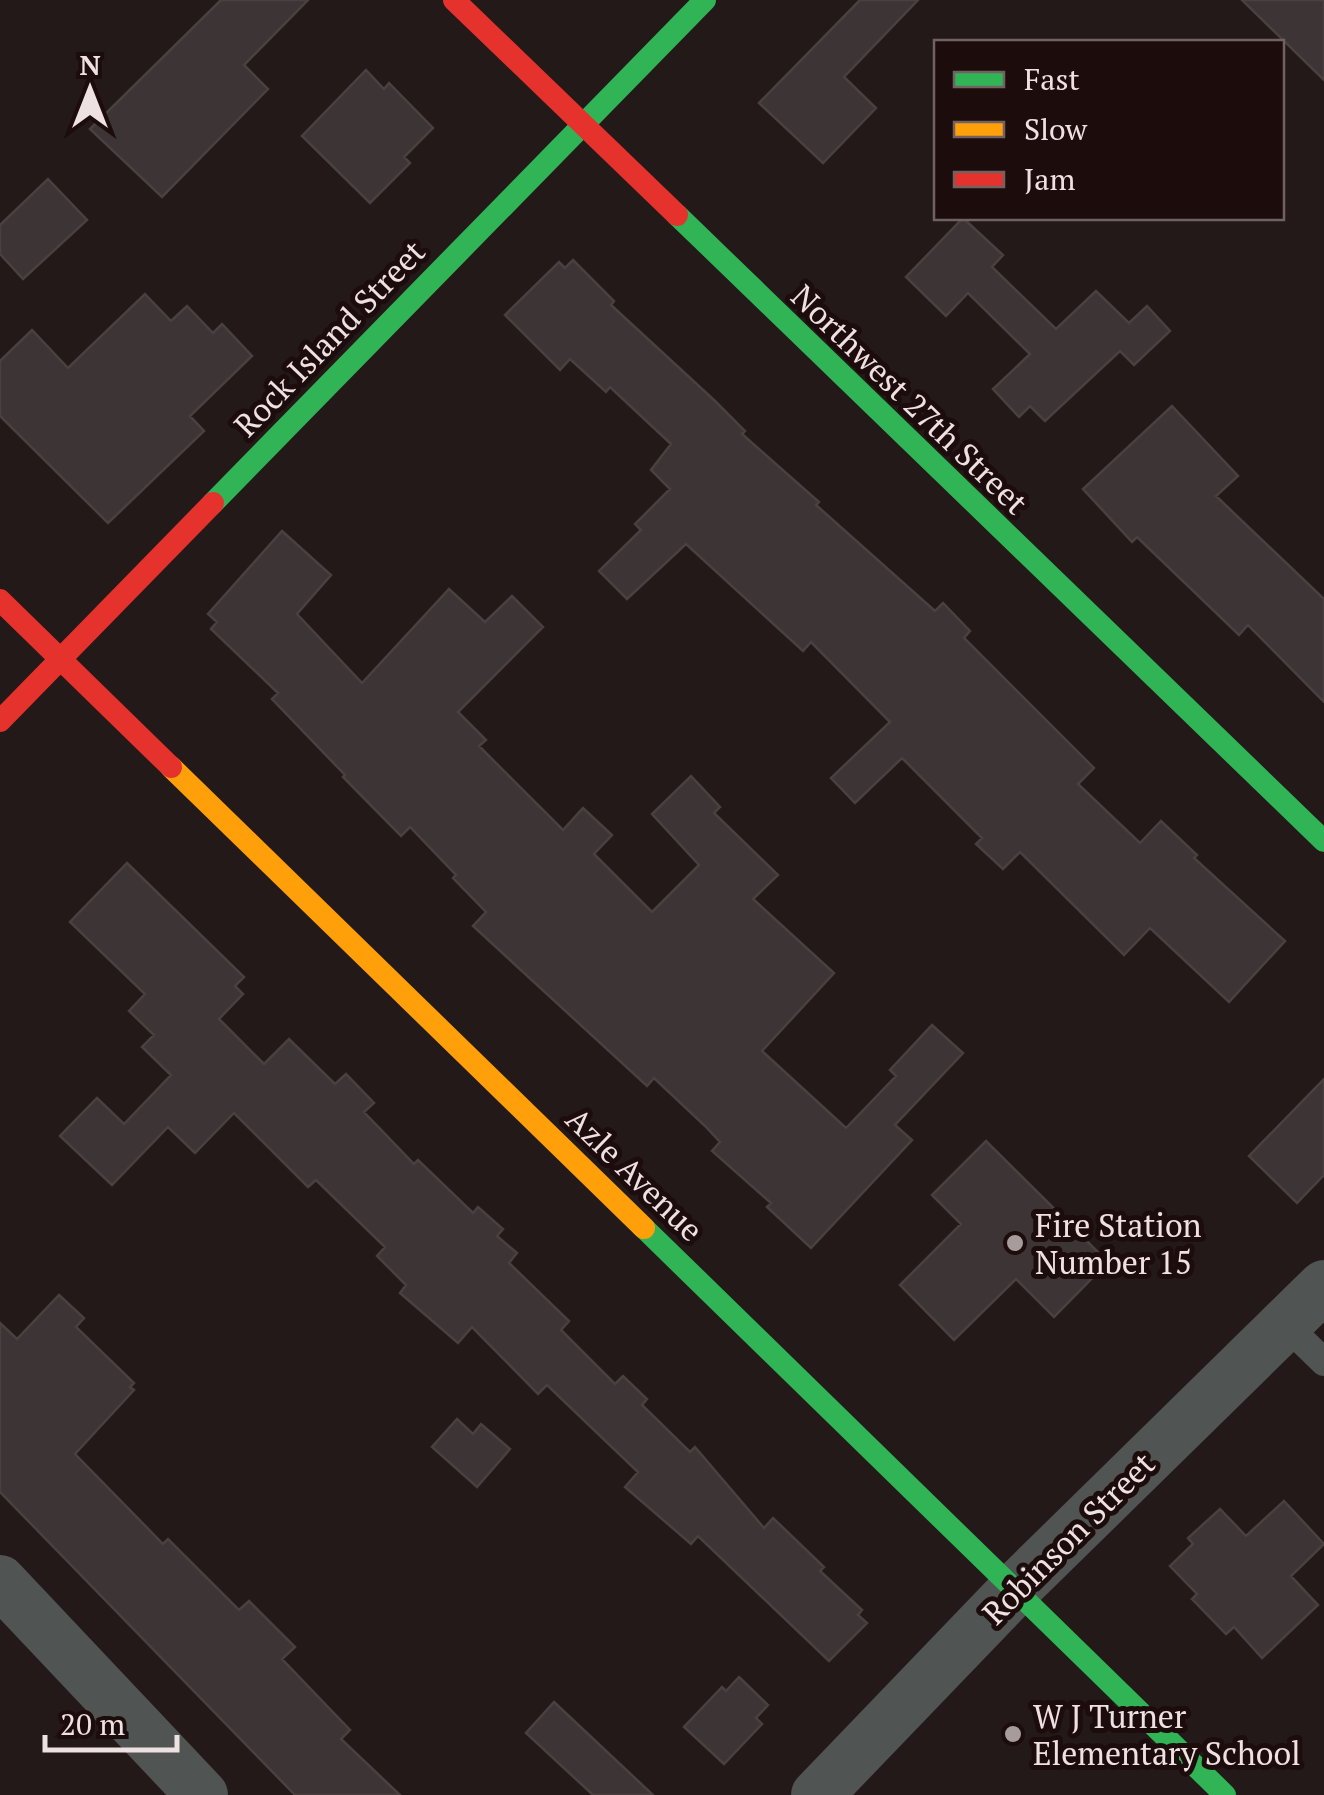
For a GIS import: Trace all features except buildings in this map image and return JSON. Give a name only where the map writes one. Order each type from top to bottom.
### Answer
[{"type":"street","name":"Northwest 27th Street","points":[[454,0],[581,127],[1324,841]]},
{"type":"street","name":"Rock Island Street","points":[[0,721],[705,0]]},
{"type":"street","name":"Azle Avenue","points":[[0,600],[1224,1795]]},
{"type":"street","name":"Robinson Street","points":[[817,1795],[1015,1589],[1324,1286]]},
{"type":"street","points":[[0,1580],[202,1795]]},
{"type":"lane","points":[[1285,1324],[1324,1362]]},
{"type":"traffic: fast","points":[[213,503],[705,0]]},
{"type":"traffic: fast","points":[[677,215],[1324,841]]},
{"type":"traffic: fast","points":[[644,1228],[1225,1795]]},
{"type":"traffic: slow","points":[[171,767],[644,1228]]},
{"type":"traffic: jam","points":[[454,0],[677,215]]},
{"type":"traffic: jam","points":[[0,721],[213,503]]},
{"type":"traffic: jam","points":[[0,600],[171,767]]},
{"type":"place","name":"Fire Station Number 15","points":[[1015,1243]]},
{"type":"place","name":"W J Turner Elementary School","points":[[1013,1734]]}]
